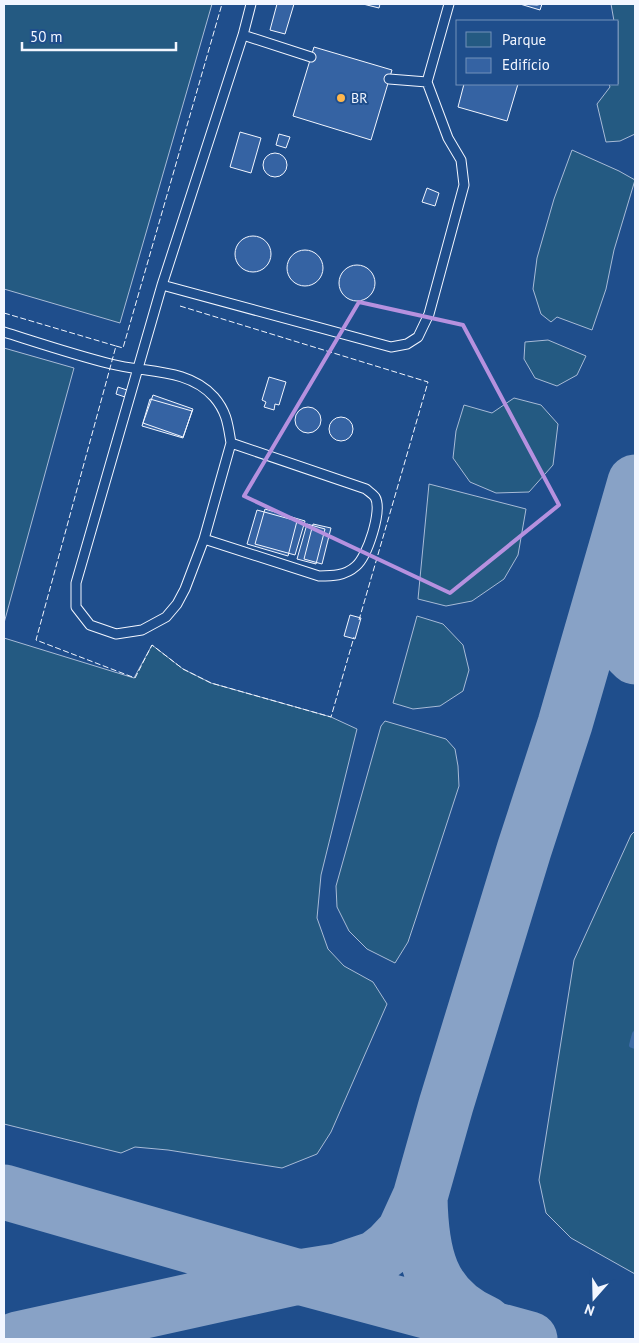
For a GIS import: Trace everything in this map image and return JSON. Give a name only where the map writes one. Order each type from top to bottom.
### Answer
[{"type":"lane","points":[[4,332],[110,364],[138,370],[169,372],[193,381],[214,396],[225,412],[231,443],[204,539],[185,589],[177,604],[166,617],[142,630],[116,634],[90,625],[76,607],[76,583],[138,370],[162,285],[243,35],[251,4]]},
{"type":"lane","points":[[162,285],[391,347],[407,344],[418,337],[428,314],[464,185],[460,160],[448,138],[427,82],[449,4]]},
{"type":"lane","points":[[243,35],[310,57]]},
{"type":"lane","points":[[389,79],[427,82]]},
{"type":"lane","points":[[204,539],[319,576],[338,576],[358,565],[366,553],[378,514],[374,496],[366,489],[231,443]]},
{"type":"highlighted area","points":[[359,302],[463,325],[559,505],[450,593],[244,496]]},
{"type":"green space","points":[[4,4],[212,4],[120,323],[4,289]]},
{"type":"green space","points":[[611,4],[635,4],[635,134],[620,141],[606,142],[597,104],[610,87],[609,85],[619,85],[619,20],[614,20]]},
{"type":"green space","points":[[572,150],[635,180],[614,250],[606,289],[592,330],[557,317],[551,322],[541,314],[533,289],[537,258],[554,199]]},
{"type":"green space","points":[[548,340],[586,356],[577,375],[557,386],[535,378],[524,359],[525,342]]},
{"type":"green space","points":[[4,348],[74,368],[4,623]]},
{"type":"green space","points":[[514,398],[541,405],[558,424],[553,465],[529,492],[496,493],[470,482],[453,458],[456,431],[464,405],[492,413]]},
{"type":"green space","points":[[429,484],[526,509],[518,555],[504,579],[472,601],[446,606],[418,599]]},
{"type":"green space","points":[[417,616],[443,624],[463,645],[469,670],[463,691],[440,706],[413,709],[393,703]]},
{"type":"green space","points":[[4,638],[134,678],[152,645],[183,669],[211,683],[331,717],[357,729],[321,875],[317,918],[328,949],[344,966],[373,982],[387,1004],[331,1132],[317,1154],[282,1168],[168,1150],[135,1147],[121,1153],[4,1124]]},
{"type":"green space","points":[[385,721],[446,739],[455,749],[459,786],[408,942],[395,963],[367,949],[349,931],[337,907],[336,886],[381,726]]},
{"type":"green space","points":[[635,831],[635,1274],[571,1238],[546,1213],[539,1180],[574,960],[631,835]]},
{"type":"building","points":[[277,4],[294,4],[285,34],[270,30]]},
{"type":"building","points":[[363,4],[380,4],[379,8]]},
{"type":"building","points":[[520,4],[537,5],[542,4],[540,10]]},
{"type":"building","name":"BR","points":[[314,47],[392,70],[371,140],[293,116]]},
{"type":"building","points":[[464,85],[518,85],[507,121],[458,107]]},
{"type":"building","points":[[240,132],[261,138],[251,173],[230,167]]},
{"type":"building","points":[[279,134],[290,137],[286,148],[276,145]]},
{"type":"building","points":[[275,153],[280,154],[286,160],[286,170],[280,176],[275,177],[270,176],[264,170],[263,165],[264,160],[270,154]]},
{"type":"building","points":[[427,188],[439,193],[435,206],[422,202]]},
{"type":"building","points":[[253,236],[266,241],[271,254],[266,267],[253,272],[240,267],[235,254],[240,241]]},
{"type":"building","points":[[305,250],[317,256],[323,268],[317,280],[305,286],[293,280],[287,268],[293,256]]},
{"type":"building","points":[[357,265],[369,271],[375,283],[369,295],[357,301],[345,295],[339,283],[345,271]]},
{"type":"building","points":[[269,377],[286,382],[279,405],[275,404],[274,410],[264,407],[266,402],[262,400]]},
{"type":"building","points":[[118,387],[127,390],[125,397],[116,394]]},
{"type":"building","points":[[153,395],[193,409],[183,437],[143,423]]},
{"type":"building","points":[[150,399],[192,411],[183,438],[142,426]]},
{"type":"building","points":[[308,407],[317,411],[321,420],[317,429],[308,433],[299,429],[295,420],[299,411]]},
{"type":"building","points":[[341,417],[350,420],[353,429],[350,438],[341,441],[332,438],[329,429],[332,420]]},
{"type":"building","points":[[265,509],[305,521],[295,555],[255,544]]},
{"type":"building","points":[[257,510],[297,521],[288,556],[247,544]]},
{"type":"building","points":[[307,524],[325,529],[316,564],[297,559]]},
{"type":"building","points":[[313,524],[331,528],[322,564],[304,559]]},
{"type":"building","points":[[350,615],[361,618],[355,639],[344,636]]},
{"type":"waterway","points":[[635,1034],[632,1045],[635,1046]]},
{"type":"taxiway","points":[[17,1339],[299,1277],[337,1271],[376,1258],[404,1232],[420,1197],[446,1105],[524,850],[565,724],[635,482]]},
{"type":"taxiway","points":[[608,575],[610,609],[615,629],[620,639],[635,657]]},
{"type":"taxiway","points":[[4,1192],[299,1277],[530,1339]]},
{"type":"taxiway","points":[[420,1197],[423,1237],[426,1255],[432,1272],[440,1287],[451,1301],[466,1313],[485,1323]]},
{"type":"fence","points":[[116,346],[123,348],[222,4]]},
{"type":"fence","points":[[180,306],[428,382],[359,620]]},
{"type":"fence","points":[[4,313],[116,346],[36,640],[135,678],[152,645],[183,669],[211,683],[331,717],[354,637]]},
{"type":"place","name":"BR","points":[[341,98]]}]
